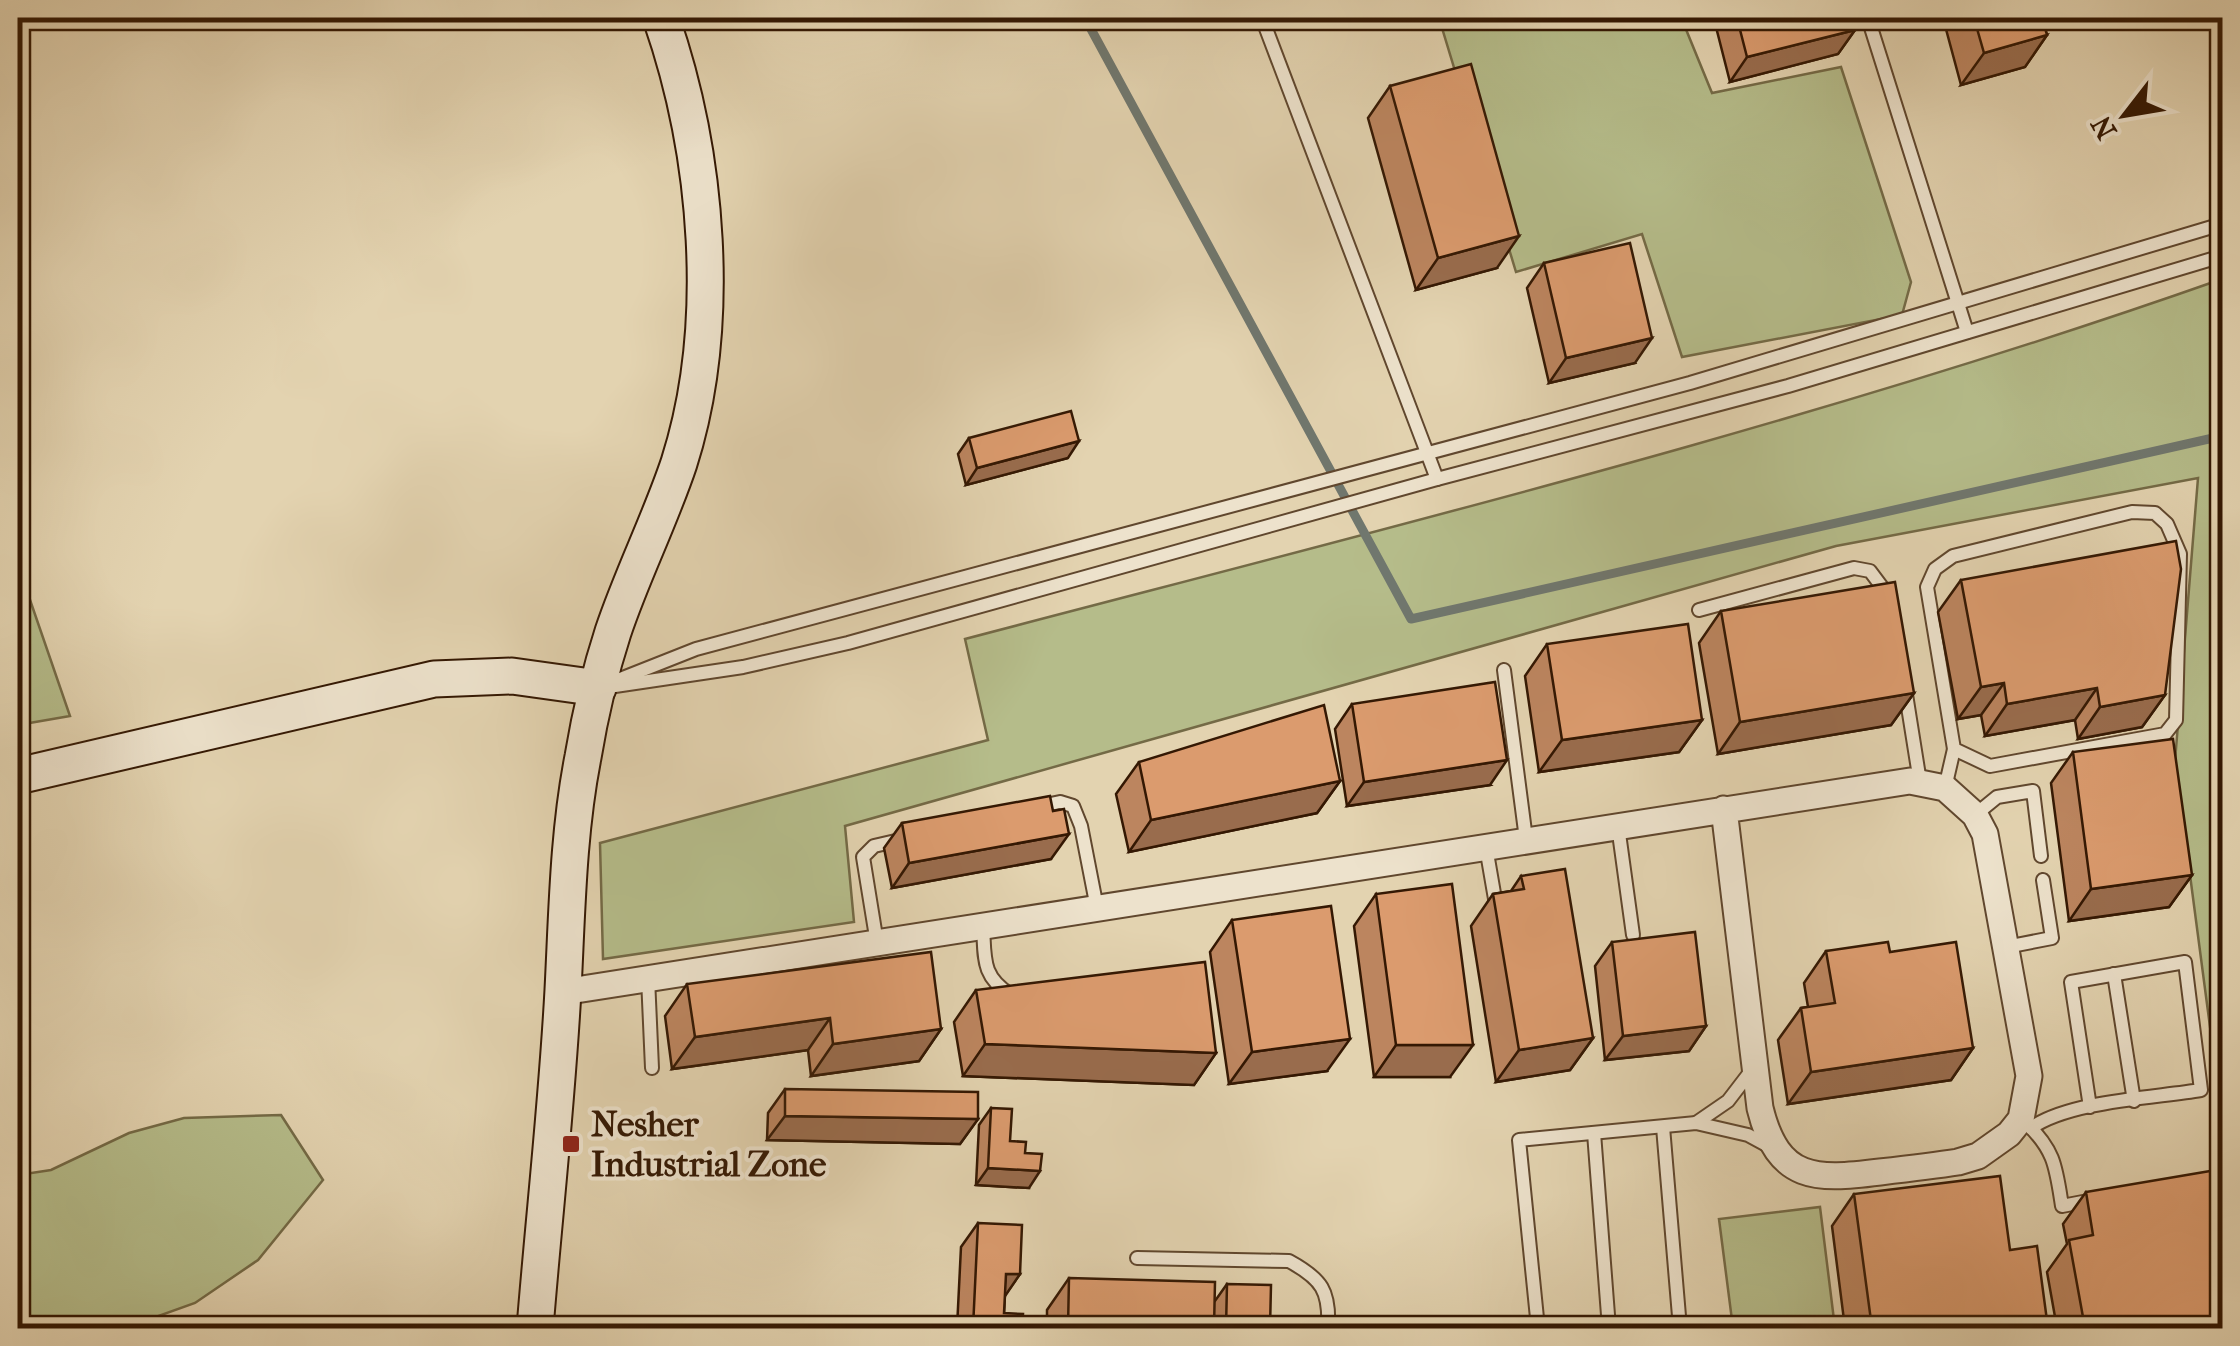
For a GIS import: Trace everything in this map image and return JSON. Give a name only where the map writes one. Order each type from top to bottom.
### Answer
[{"type":"main road","points":[[535,1328],[563,992],[566,903],[582,759],[614,631],[679,462],[694,404],[704,317],[701,198],[678,67],[661,18]]},
{"type":"main road","points":[[18,776],[434,679],[512,676],[598,688]]},
{"type":"street","points":[[563,992],[1486,846],[1724,810],[1920,782],[1946,788],[1976,816],[1991,856],[2029,1076],[2026,1123],[1995,1146],[1958,1162],[1829,1179],[1792,1165],[1766,1131],[1724,810]]},
{"type":"lane","points":[[1262,18],[1437,478]]},
{"type":"lane","points":[[1868,18],[1967,332]]},
{"type":"lane","points":[[598,688],[696,649],[1690,383],[2222,224]]},
{"type":"lane","points":[[598,688],[743,668],[848,643],[1437,478],[1788,386],[2222,256]]},
{"type":"lane","points":[[1946,788],[1954,749],[1927,587],[1935,569],[1953,556],[2132,512],[2155,513],[2166,524],[2180,554],[2176,720],[2164,734],[1990,766],[1954,749]]},
{"type":"lane","points":[[1699,610],[1854,568],[1870,571],[1880,582],[1890,599],[1893,617]]},
{"type":"lane","points":[[1504,670],[1526,840]]},
{"type":"lane","points":[[1902,672],[1920,782]]},
{"type":"lane","points":[[1976,816],[1997,797],[2033,791],[2041,856]]},
{"type":"lane","points":[[1022,810],[1060,802],[1073,806],[1082,826],[1096,908]]},
{"type":"lane","points":[[1618,826],[1633,935]]},
{"type":"lane","points":[[877,943],[864,856],[874,846],[911,838]]},
{"type":"lane","points":[[1486,846],[1495,899]]},
{"type":"lane","points":[[2006,947],[2052,938],[2042,880]]},
{"type":"lane","points":[[982,926],[986,970],[996,985],[1012,996],[1030,996]]},
{"type":"lane","points":[[2026,1123],[2090,1107],[2200,1090],[2185,962],[2071,982],[2090,1107]]},
{"type":"lane","points":[[2114,974],[2134,1101]]},
{"type":"lane","points":[[648,978],[652,1068]]},
{"type":"lane","points":[[1696,1123],[1728,1101],[1755,1064]]},
{"type":"lane","points":[[1538,1328],[1519,1140],[1696,1123],[1748,1136],[1778,1150]]},
{"type":"lane","points":[[2026,1123],[2047,1143],[2062,1206],[2102,1199]]},
{"type":"lane","points":[[1664,1126],[1680,1328]]},
{"type":"lane","points":[[1594,1133],[1609,1328]]},
{"type":"lane","points":[[1136,1258],[1289,1261],[1322,1286],[1329,1306],[1328,1328]]},
{"type":"green space","points":[[1439,18],[1561,24],[1582,18],[1699,18],[1683,22],[1712,93],[1841,67],[1911,282],[1902,315],[1682,357],[1642,234],[1516,272]]},
{"type":"green space","points":[[2222,279],[2222,1118],[2175,761],[2198,478],[1836,546],[845,826],[854,922],[603,959],[600,843],[988,740],[965,639],[1598,472],[1912,381]]},
{"type":"green space","points":[[18,565],[70,716],[18,725]]},
{"type":"green space","points":[[281,1115],[323,1180],[258,1260],[195,1303],[125,1328],[18,1328],[18,1175],[51,1170],[129,1133],[184,1118]]},
{"type":"green space","points":[[1820,1207],[1835,1328],[1733,1328],[1719,1219]]},
{"type":"building","points":[[1737,18],[1852,18],[1855,30],[1747,57]]},
{"type":"building","points":[[1974,18],[2042,18],[2047,35],[1984,53]]},
{"type":"building","points":[[1471,64],[1519,236],[1438,258],[1390,86]]},
{"type":"building","points":[[1630,243],[1652,338],[1566,358],[1544,263]]},
{"type":"building","points":[[1071,411],[1079,441],[977,468],[969,438]]},
{"type":"building","points":[[2176,541],[2181,569],[2165,695],[2100,707],[2097,688],[2007,704],[2004,683],[1981,687],[1961,580]]},
{"type":"building","points":[[1895,582],[1914,693],[1740,722],[1721,611]]},
{"type":"building","points":[[1688,624],[1702,720],[1562,740],[1547,644]]},
{"type":"building","points":[[1495,682],[1507,760],[1364,782],[1352,704]]},
{"type":"building","points":[[1324,705],[1340,781],[1151,820],[1139,762]]},
{"type":"building","points":[[2173,739],[2192,875],[2091,889],[2073,752]]},
{"type":"building","points":[[1050,796],[1053,811],[1064,809],[1069,834],[909,863],[902,823]]},
{"type":"building","points":[[1565,869],[1593,1038],[1519,1050],[1493,894],[1524,889],[1521,876]]},
{"type":"building","points":[[1452,884],[1473,1045],[1396,1045],[1376,894]]},
{"type":"building","points":[[1331,906],[1350,1039],[1252,1052],[1232,920]]},
{"type":"building","points":[[1695,932],[1706,1026],[1623,1036],[1612,942]]},
{"type":"building","points":[[1888,942],[1890,952],[1956,942],[1973,1048],[1811,1072],[1801,1008],[1835,1003],[1826,951]]},
{"type":"building","points":[[931,952],[941,1029],[833,1044],[830,1018],[695,1037],[687,984]]},
{"type":"building","points":[[1205,962],[1216,1053],[985,1044],[976,990]]},
{"type":"building","points":[[785,1089],[978,1092],[978,1119],[785,1116]]},
{"type":"building","points":[[991,1108],[1012,1109],[1010,1141],[1026,1142],[1025,1153],[1042,1154],[1040,1171],[988,1168]]},
{"type":"building","points":[[2222,1169],[2222,1298],[2203,1328],[2085,1328],[2069,1240],[2093,1235],[2086,1192]]},
{"type":"building","points":[[2000,1176],[2010,1250],[2037,1246],[2048,1328],[1872,1328],[1854,1194]]},
{"type":"building","points":[[978,1223],[1022,1225],[1020,1274],[1006,1274],[1004,1313],[1023,1314],[1022,1328],[973,1328]]},
{"type":"building","points":[[1069,1278],[1215,1282],[1214,1328],[1068,1328]]},
{"type":"building","points":[[1227,1284],[1271,1285],[1270,1328],[1226,1328]]},
{"type":"waterway","points":[[1085,18],[1411,619],[2222,436]]},
{"type":"place","name":"Nesher Industrial Zone","points":[[571,1144]]}]
